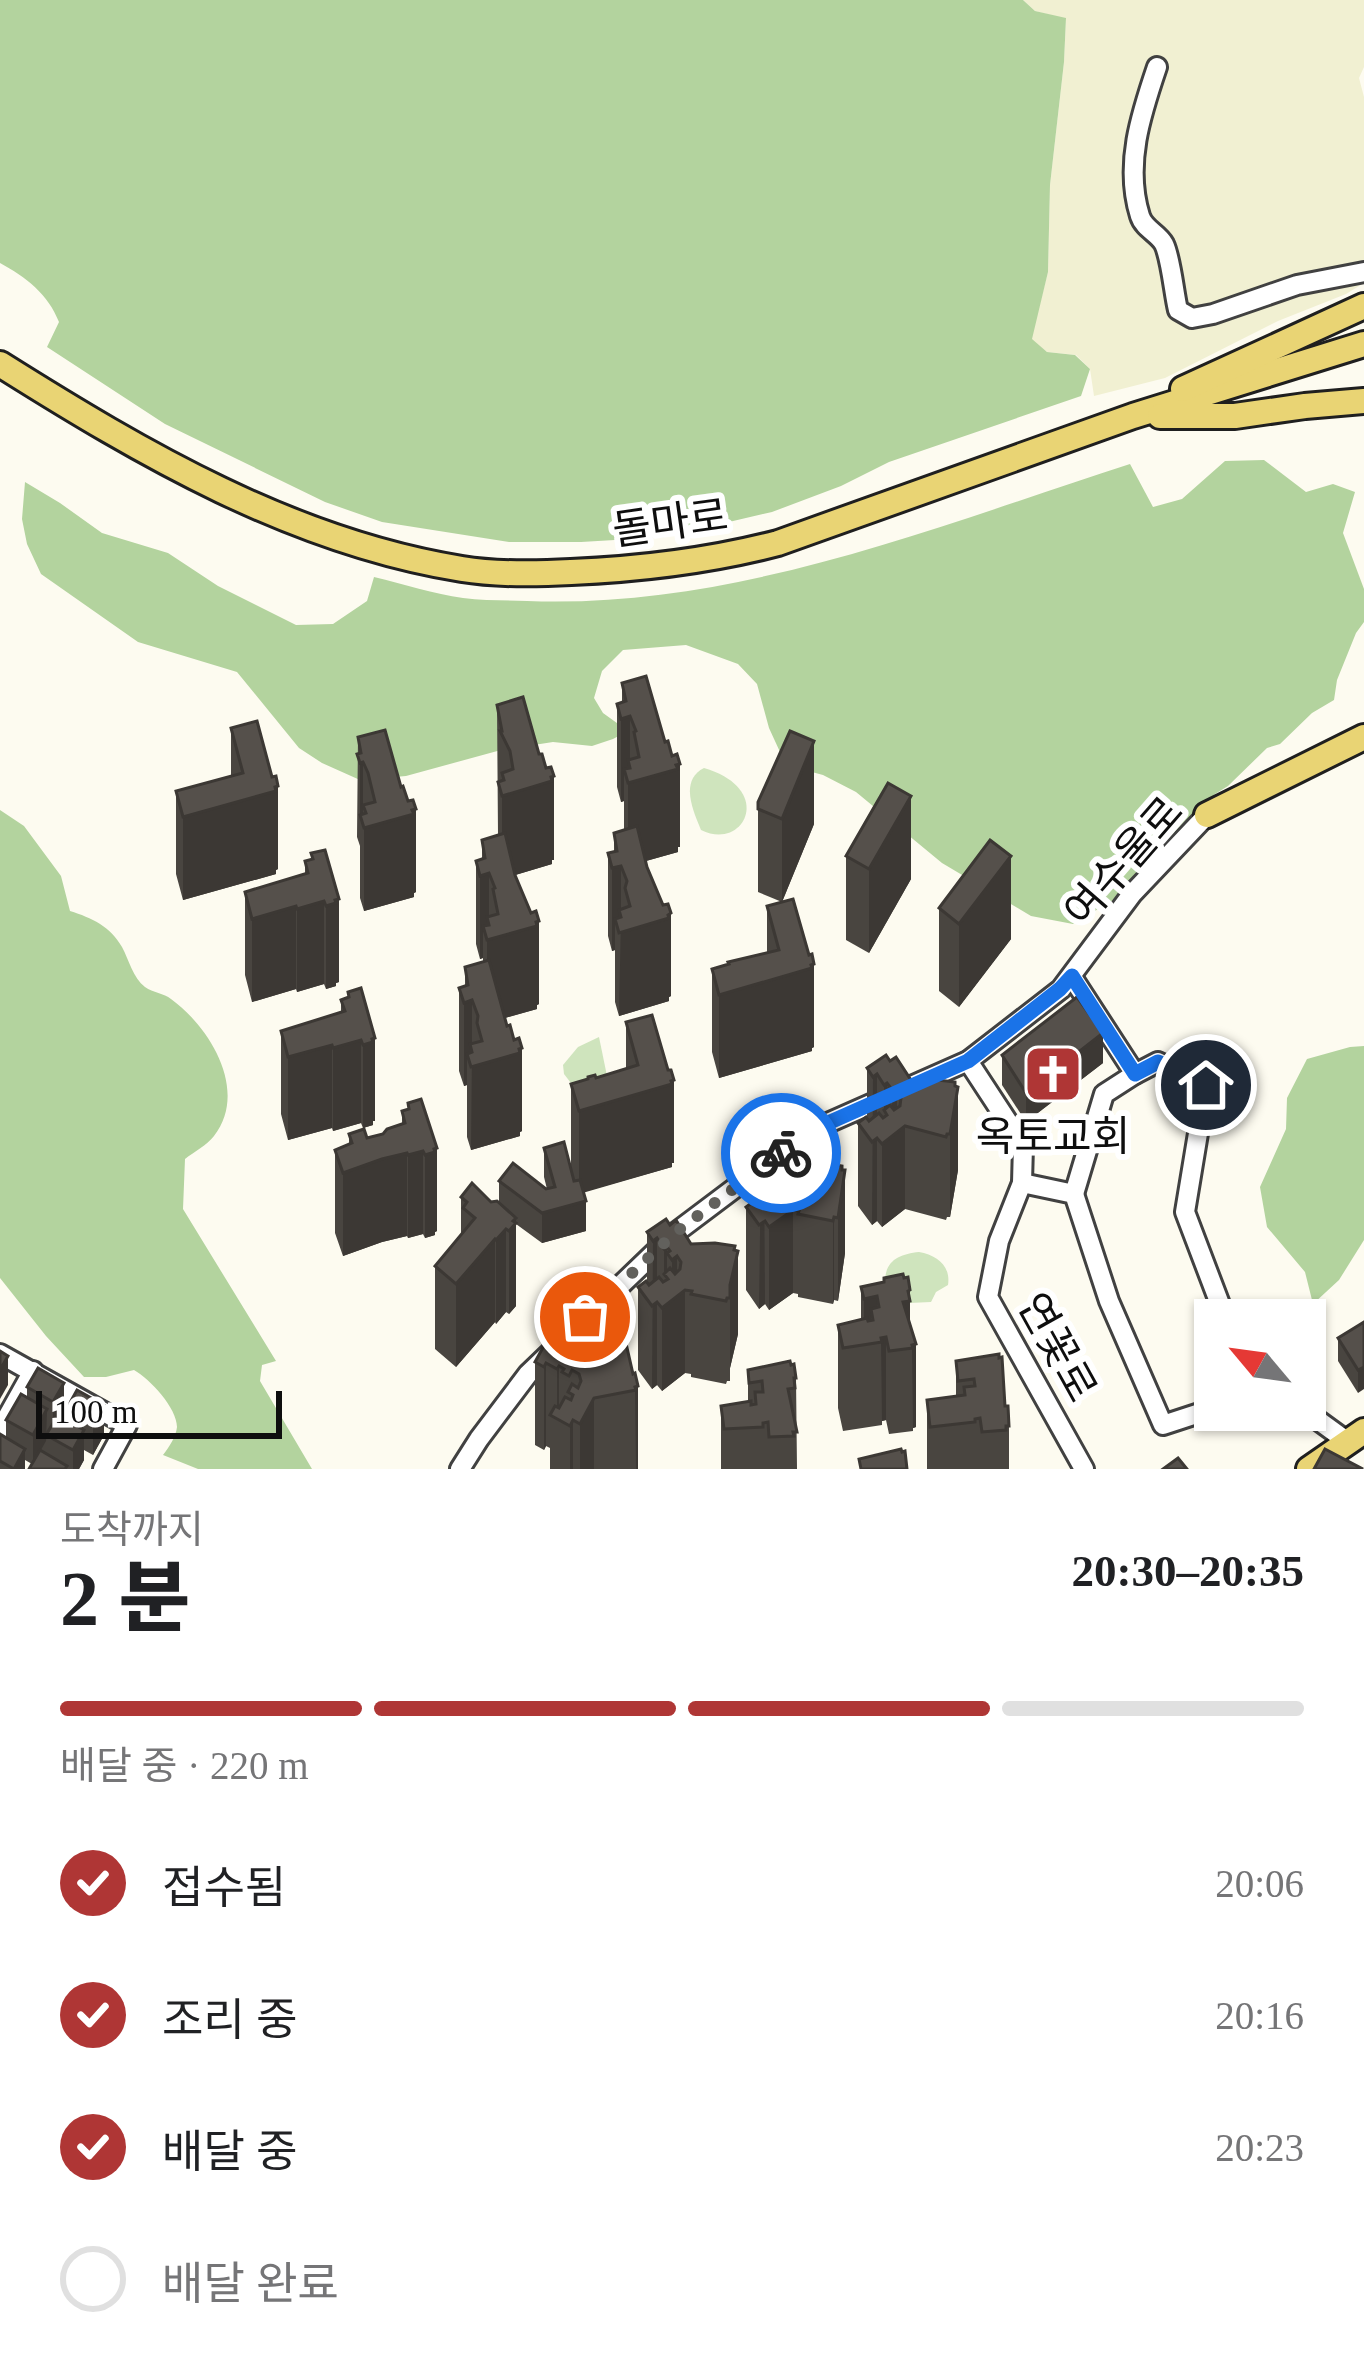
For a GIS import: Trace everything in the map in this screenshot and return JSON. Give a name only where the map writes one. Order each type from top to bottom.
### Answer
[{"type":"main road","points":[[1133,416],[1216,371],[1364,306]]},
{"type":"main road","name":"돌마로","points":[[0,364],[187,475],[297,523],[355,545],[464,570],[532,574],[662,567],[778,543],[1133,416],[1364,344]]},
{"type":"main road","points":[[1133,416],[1235,416],[1364,401]]},
{"type":"main road","points":[[1207,815],[1364,737]]},
{"type":"main road","points":[[1309,1469],[1356,1437]]},
{"type":"street","points":[[1157,67],[1136,132],[1136,199],[1141,222],[1164,243],[1178,310],[1192,318],[1214,314],[1297,285],[1364,272]]},
{"type":"street","name":"여수울로","points":[[460,1469],[529,1374],[675,1233],[812,1130],[968,1061],[1060,989],[1132,894],[1207,815],[1306,756],[1364,728]]},
{"type":"street","points":[[1072,976],[1135,1074]]},
{"type":"street","points":[[968,1061],[1023,1145],[1022,1183],[1074,1194]]},
{"type":"street","points":[[1194,1415],[1163,1425],[1109,1301],[1074,1194],[1104,1094],[1158,1062],[1206,1085],[1185,1212],[1218,1299]]},
{"type":"street","name":"연꽃로","points":[[1022,1183],[999,1241],[988,1297],[1084,1469]]},
{"type":"street","points":[[0,1354],[128,1425],[103,1469]]},
{"type":"street","points":[[0,1430],[33,1371]]},
{"type":"street","points":[[1326,1421],[1356,1437]]},
{"type":"green space","points":[[0,0],[1023,0],[1035,11],[1066,18],[1050,185],[1048,272],[1032,339],[1047,352],[1075,355],[1090,369],[1081,396],[889,462],[772,512],[665,537],[509,542],[382,522],[325,502],[165,424],[47,347],[59,322],[49,303],[0,263]]},
{"type":"green space","points":[[1023,0],[1364,0],[1364,67],[1359,78],[1364,97],[1364,283],[1165,378],[1094,396],[1090,369],[1076,355],[1047,352],[1031,339],[1048,272],[1050,185],[1066,19],[1035,11]]},
{"type":"green space","points":[[1264,460],[1306,492],[1333,484],[1355,492],[1343,533],[1364,589],[1364,622],[1337,680],[1334,700],[1312,713],[1280,744],[1267,748],[1183,823],[1115,899],[1073,924],[1031,916],[942,863],[856,792],[823,775],[786,765],[757,684],[738,664],[686,645],[623,650],[602,671],[594,698],[603,713],[628,731],[613,739],[592,746],[553,742],[501,750],[406,776],[360,780],[299,748],[237,672],[138,642],[41,574],[22,519],[25,482],[102,533],[168,553],[218,586],[296,625],[333,624],[367,601],[374,577],[487,600],[605,600],[682,592],[833,559],[1130,464],[1153,507],[1182,499],[1225,461]]},
{"type":"green space","points":[[704,768],[726,778],[746,803],[746,815],[730,833],[701,830],[690,787]]},
{"type":"green space","points":[[0,810],[24,826],[61,876],[70,911],[112,933],[141,983],[185,1011],[220,1061],[228,1100],[224,1118],[211,1139],[185,1159],[183,1209],[276,1361],[262,1365],[260,1381],[312,1469],[198,1469],[163,1455],[177,1427],[173,1411],[155,1387],[134,1370],[84,1377],[0,1278]]},
{"type":"green space","points":[[599,1037],[607,1076],[574,1087],[563,1065],[578,1047]]},
{"type":"green space","points":[[1364,1046],[1364,1240],[1339,1280],[1318,1299],[1312,1299],[1305,1272],[1267,1227],[1260,1187],[1286,1129],[1287,1098],[1307,1059]]},
{"type":"green space","points":[[919,1252],[941,1262],[948,1285],[931,1302],[909,1303],[885,1280],[886,1273],[895,1259]]},
{"type":"building","points":[[646,676],[665,742],[680,764],[678,769],[628,783],[624,769],[630,768],[628,760],[639,757],[636,731],[630,716],[621,719],[617,704],[626,701],[622,683]]},
{"type":"building","points":[[523,697],[539,754],[554,776],[552,781],[502,796],[498,782],[504,780],[502,773],[513,769],[497,705]]},
{"type":"building","points":[[257,721],[272,777],[276,776],[276,791],[183,817],[176,791],[243,773],[231,728]]},
{"type":"building","points":[[385,730],[401,787],[416,809],[414,814],[364,828],[363,805],[375,802],[368,773],[357,754],[361,753],[358,737]]},
{"type":"building","points":[[790,731],[814,741],[782,819],[758,809],[758,802]]},
{"type":"building","points":[[888,783],[911,796],[869,869],[846,856]]},
{"type":"building","points":[[637,826],[647,867],[671,913],[669,918],[619,933],[615,919],[621,917],[619,910],[630,906],[627,881],[621,866],[612,868],[608,853],[617,851],[614,833]]},
{"type":"building","points":[[505,833],[515,875],[539,921],[537,926],[487,940],[483,926],[489,925],[487,917],[498,914],[495,888],[489,873],[480,876],[476,861],[485,858],[482,840]]},
{"type":"building","points":[[990,840],[1011,856],[959,924],[939,908]]},
{"type":"building","points":[[325,850],[339,899],[336,903],[296,906],[252,919],[245,892],[308,873],[305,861],[313,859],[311,853]]},
{"type":"building","points":[[793,899],[812,954],[812,968],[719,995],[712,969],[779,950],[767,906]]},
{"type":"building","points":[[489,960],[507,1026],[522,1048],[520,1053],[471,1067],[470,1044],[482,1041],[472,1000],[464,1003],[459,988],[468,985],[465,967]]},
{"type":"building","points":[[361,988],[373,1042],[332,1045],[288,1057],[281,1031],[345,1011],[341,1000]]},
{"type":"building","points":[[1077,997],[1103,1033],[1026,1093],[1002,1055]]},
{"type":"building","points":[[652,1015],[672,1084],[579,1111],[571,1084],[638,1065],[626,1022]]},
{"type":"building","points":[[886,1055],[890,1061],[896,1057],[911,1080],[955,1082],[950,1134],[946,1137],[905,1126],[882,1144],[877,1138],[872,1142],[858,1123],[879,1113],[883,1118],[890,1105],[894,1110],[900,1106],[897,1093],[892,1096],[887,1083],[867,1068]]},
{"type":"building","points":[[421,1099],[435,1152],[407,1153],[343,1173],[335,1150],[352,1143],[349,1134],[364,1129],[367,1138],[383,1134],[405,1123],[402,1111]]},
{"type":"building","points":[[773,1139],[777,1144],[783,1140],[799,1163],[842,1166],[838,1218],[833,1221],[793,1210],[769,1227],[765,1221],[759,1225],[746,1207],[766,1197],[770,1202],[778,1188],[782,1194],[788,1189],[785,1176],[779,1180],[774,1166],[771,1169],[755,1152]]},
{"type":"building","points":[[564,1142],[574,1181],[580,1180],[586,1201],[542,1213],[499,1181],[513,1163],[546,1189],[555,1187],[544,1148]]},
{"type":"building","points":[[472,1183],[516,1218],[516,1223],[495,1239],[456,1284],[435,1266],[475,1218],[463,1208],[467,1202],[461,1197]]},
{"type":"building","points":[[666,1219],[670,1225],[676,1220],[691,1244],[735,1246],[730,1298],[726,1301],[685,1290],[662,1308],[657,1302],[652,1306],[638,1287],[659,1277],[663,1282],[670,1268],[675,1274],[680,1269],[677,1256],[672,1260],[667,1247],[647,1232]]},
{"type":"building","points":[[903,1274],[910,1290],[910,1301],[903,1302],[916,1344],[913,1348],[889,1351],[886,1337],[882,1342],[843,1348],[838,1325],[873,1320],[871,1309],[879,1307],[877,1296],[864,1299],[861,1287]]},
{"type":"building","points":[[1364,1322],[1364,1367],[1358,1370],[1338,1338]]},
{"type":"building","points":[[621,1337],[635,1373],[636,1390],[594,1398],[580,1424],[573,1420],[570,1426],[550,1415],[565,1397],[571,1400],[572,1384],[578,1388],[581,1381],[572,1370],[569,1376],[559,1366],[535,1362],[546,1342],[552,1345],[556,1339],[580,1353]]},
{"type":"building","points":[[999,1354],[1008,1406],[1006,1430],[982,1432],[980,1418],[930,1427],[927,1400],[965,1395],[964,1387],[975,1386],[974,1379],[958,1381],[956,1361]]},
{"type":"building","points":[[790,1361],[796,1378],[795,1388],[788,1389],[794,1436],[769,1437],[768,1422],[763,1427],[724,1429],[721,1406],[756,1404],[755,1392],[763,1392],[762,1381],[749,1383],[748,1370]]},
{"type":"building","points":[[38,1368],[64,1383],[53,1402],[27,1387]]},
{"type":"building","points":[[77,1390],[104,1405],[93,1425],[66,1410]]},
{"type":"building","points":[[21,1394],[47,1409],[33,1435],[6,1420]]},
{"type":"building","points":[[58,1415],[84,1430],[73,1450],[46,1435]]},
{"type":"building","points":[[0,1434],[25,1449],[14,1469],[0,1461]]},
{"type":"building","points":[[901,1449],[907,1469],[861,1469],[859,1459]]},
{"type":"building","points":[[1325,1449],[1363,1469],[1314,1469]]},
{"type":"building","points":[[40,1450],[67,1466],[65,1469],[29,1469]]},
{"type":"building","points":[[1178,1458],[1187,1469],[1163,1469]]},
{"type":"way so far","points":[[585,1317],[675,1233],[781,1153]]},
{"type":"place","name":"옥토교회","points":[[1053,1074]]},
{"type":"route","points":[[781,1153],[812,1130],[968,1061],[1072,976],[1135,1074],[1158,1062],[1206,1085]]}]
